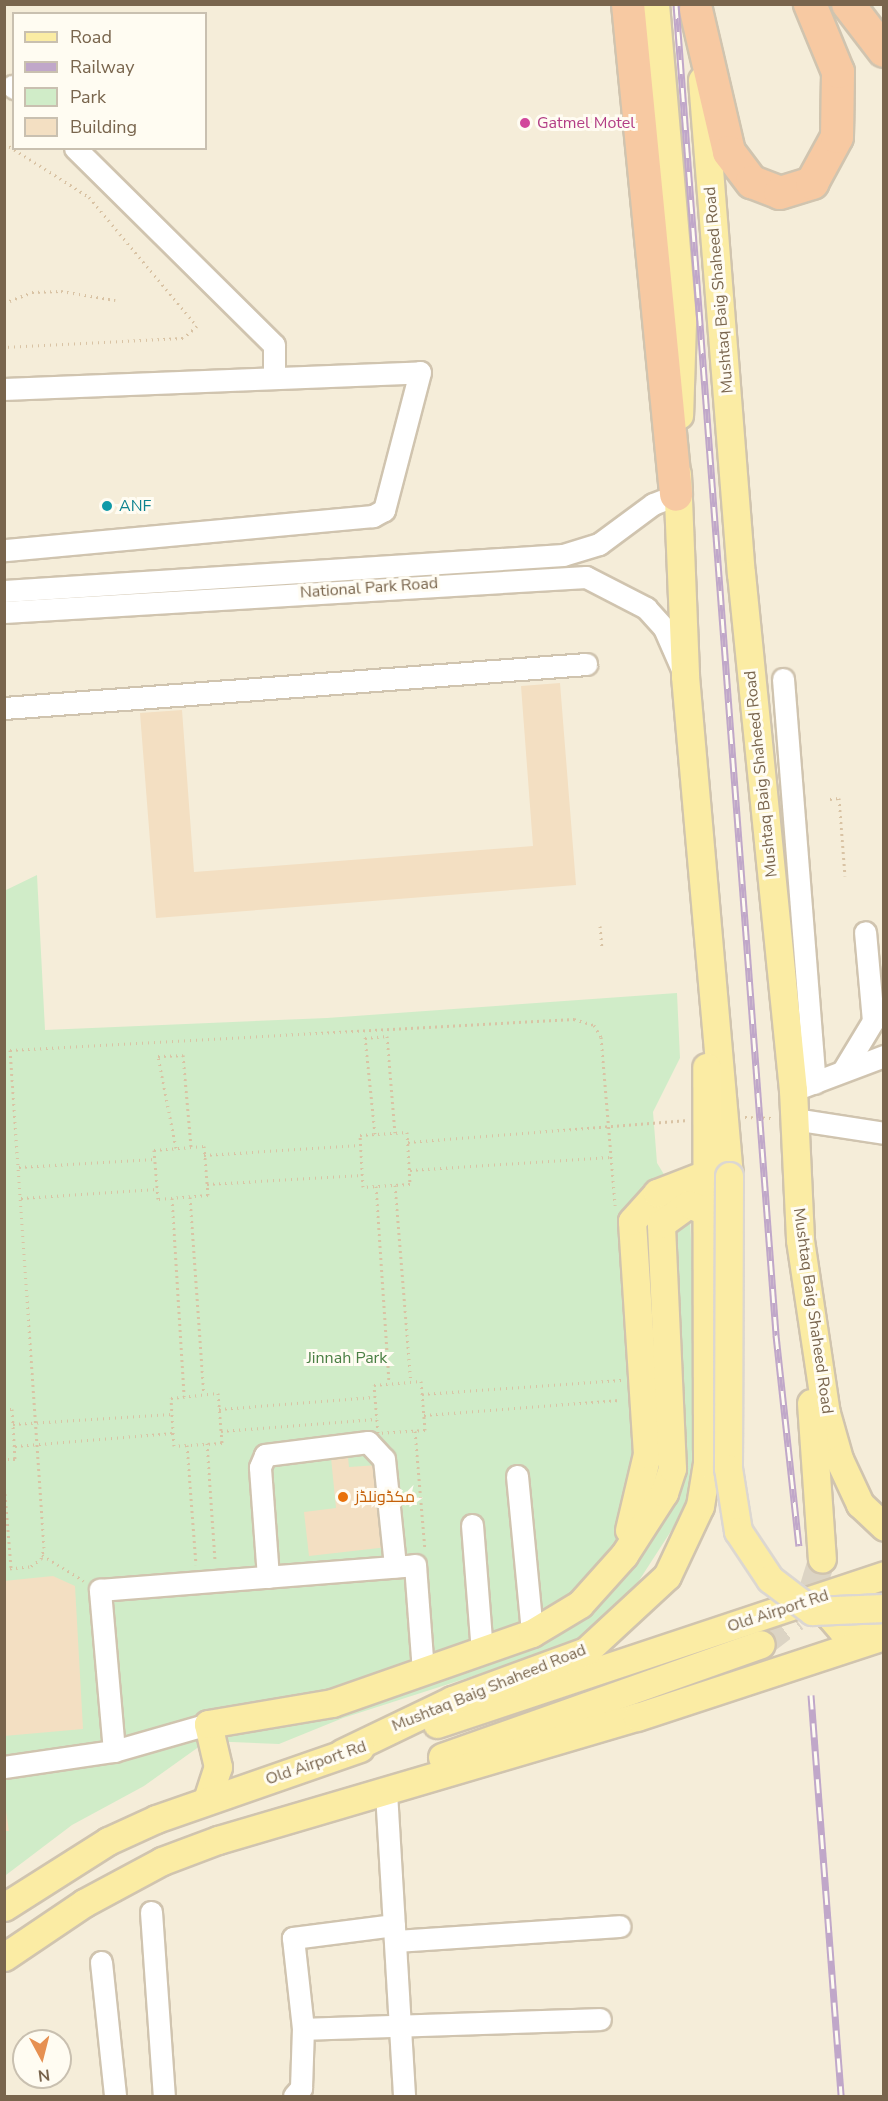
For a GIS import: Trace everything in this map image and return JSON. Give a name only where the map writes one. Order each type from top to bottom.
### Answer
[{"type":"highway","points":[[628,4],[676,495]]},
{"type":"highway","points":[[696,7],[729,152],[752,182],[780,193],[812,183],[837,137],[838,72],[810,4]]},
{"type":"highway","points":[[848,4],[884,51]]},
{"type":"main road","points":[[655,4],[682,322],[676,495],[685,675],[713,954],[714,1118],[728,1468],[738,1531],[770,1579],[812,1611],[884,1608]]},
{"type":"main road","name":"Mushtaq Baig Shaheed Road","points":[[696,7],[741,573],[804,1087],[794,1119],[800,1240],[826,1413],[839,1459],[860,1504],[884,1526]]},
{"type":"main road","points":[[580,1604],[630,1528],[646,1454],[632,1221],[657,1194],[717,1175]]},
{"type":"main road","name":"Mushtaq Baig Shaheed Road","points":[[342,1753],[452,1700],[586,1651],[667,1576],[700,1506],[707,1463],[708,1212],[717,1175]]},
{"type":"main road","points":[[207,1800],[218,1767],[208,1724],[332,1704],[532,1634],[580,1604],[624,1556],[664,1493],[672,1468],[661,1224],[689,1204],[708,1212]]},
{"type":"main road","points":[[800,1240],[822,1559]]},
{"type":"main road","points":[[884,1576],[834,1600],[829,1615],[842,1630],[884,1628]]},
{"type":"main road","name":"Old Airport Rd","points":[[4,1907],[108,1841],[207,1800],[342,1753],[884,1576]]},
{"type":"main road","points":[[218,1840],[386,1792],[884,1636]]},
{"type":"main road","points":[[4,1957],[84,1903],[162,1861],[761,1644]]},
{"type":"street","points":[[77,150],[274,345],[274,374]]},
{"type":"street","points":[[4,389],[274,374],[420,372],[384,510],[358,519],[4,550]]},
{"type":"street","name":"National Park Road","points":[[4,591],[563,555],[599,544],[653,504],[676,495]]},
{"type":"street","name":"National Park Road","points":[[4,612],[586,577],[646,608],[664,628],[685,675]]},
{"type":"street","points":[[4,708],[586,664]]},
{"type":"street","points":[[783,679],[804,1087],[844,1069],[884,1056]]},
{"type":"street","points":[[844,1069],[873,1021],[865,932]]},
{"type":"street","points":[[794,1119],[884,1133]]},
{"type":"street","points":[[268,1577],[260,1467],[265,1455],[368,1442],[384,1459],[423,1672]]},
{"type":"street","points":[[517,1476],[532,1634]]},
{"type":"street","points":[[472,1525],[482,1652]]},
{"type":"street","points":[[114,1751],[100,1590],[405,1566]]},
{"type":"street","points":[[4,1767],[114,1751],[208,1724]]},
{"type":"street","points":[[386,1792],[404,2097]]},
{"type":"street","points":[[151,1912],[164,2097]]},
{"type":"street","points":[[294,2097],[301,2088],[303,2029],[293,1938],[619,1926]]},
{"type":"street","points":[[100,1962],[115,2097]]},
{"type":"street","points":[[303,2029],[399,2022],[600,2019]]},
{"type":"path","points":[[4,347],[183,338],[197,326],[89,197],[15,150]]},
{"type":"path","points":[[4,303],[32,292],[61,291],[115,300]]},
{"type":"path","points":[[830,799],[838,798],[845,876]]},
{"type":"path","points":[[600,926],[602,946]]},
{"type":"path","points":[[4,1051],[574,1018],[594,1024],[601,1037],[616,1214]]},
{"type":"path","points":[[375,1134],[365,1038],[387,1036],[395,1133]]},
{"type":"path","points":[[4,1569],[31,1566],[42,1555],[36,1422],[10,1050]]},
{"type":"path","points":[[176,1148],[158,1056],[183,1055],[191,1147]]},
{"type":"path","points":[[408,1142],[714,1118],[794,1119]]},
{"type":"path","points":[[407,1132],[410,1184],[363,1187],[360,1136],[395,1133],[407,1132]]},
{"type":"path","points":[[204,1155],[360,1145]]},
{"type":"path","points":[[204,1146],[208,1195],[158,1199],[154,1150],[191,1147],[204,1146]]},
{"type":"path","points":[[410,1170],[611,1157]]},
{"type":"path","points":[[19,1167],[155,1159]]},
{"type":"path","points":[[207,1184],[362,1175]]},
{"type":"path","points":[[395,1185],[411,1382]]},
{"type":"path","points":[[376,1186],[389,1384]]},
{"type":"path","points":[[21,1198],[157,1189]]},
{"type":"path","points":[[190,1197],[204,1395]]},
{"type":"path","points":[[172,1198],[184,1396]]},
{"type":"path","points":[[422,1395],[630,1380]]},
{"type":"path","points":[[421,1381],[425,1430],[378,1433],[374,1385],[389,1384],[421,1381]]},
{"type":"path","points":[[218,1393],[222,1443],[174,1446],[171,1398],[204,1395],[218,1393]]},
{"type":"path","points":[[219,1409],[375,1398]]},
{"type":"path","points":[[424,1415],[631,1399]]},
{"type":"path","points":[[4,1409],[12,1409],[15,1446],[15,1459],[4,1460]]},
{"type":"path","points":[[13,1424],[171,1414]]},
{"type":"path","points":[[221,1431],[377,1419]]},
{"type":"path","points":[[405,1566],[426,1564],[416,1431]]},
{"type":"path","points":[[15,1446],[173,1433]]},
{"type":"path","points":[[207,1443],[216,1569]]},
{"type":"path","points":[[187,1445],[196,1570]]},
{"type":"path","points":[[4,1482],[11,1568]]},
{"type":"path","points":[[42,1555],[84,1580],[86,1592],[100,1590]]},
{"type":"shaded area","points":[[5,5],[883,5],[883,2096],[5,2096]]},
{"type":"green space","name":"Jinnah Park","points":[[37,875],[45,1030],[327,1018],[677,993],[680,1058],[653,1112],[657,1163],[690,1217],[700,1444],[692,1495],[631,1593],[570,1645],[343,1718],[279,1744],[207,1741],[144,1786],[72,1825],[6,1875],[4,891]]},
{"type":"building","points":[[560,683],[576,885],[156,918],[140,713],[182,710],[194,872],[533,846],[521,686]]},
{"type":"building","points":[[347,1447],[349,1467],[378,1465],[388,1547],[309,1556],[304,1512],[336,1508],[330,1448]]},
{"type":"building","points":[[53,1576],[75,1586],[83,1729],[4,1736],[4,1581]]},
{"type":"building","points":[[4,1798],[9,1831],[4,1831]]},
{"type":"tunnel","points":[[761,1644],[795,1618],[812,1591],[822,1559]]},
{"type":"railway","points":[[676,4],[776,1335],[799,1546]]},
{"type":"railway","points":[[811,1695],[841,2096]]},
{"type":"place","name":"Gatmel Motel","points":[[525,123]]},
{"type":"place","name":"ANF","points":[[107,506]]},
{"type":"place","name":"مکڈونلڈز","points":[[343,1497]]}]
